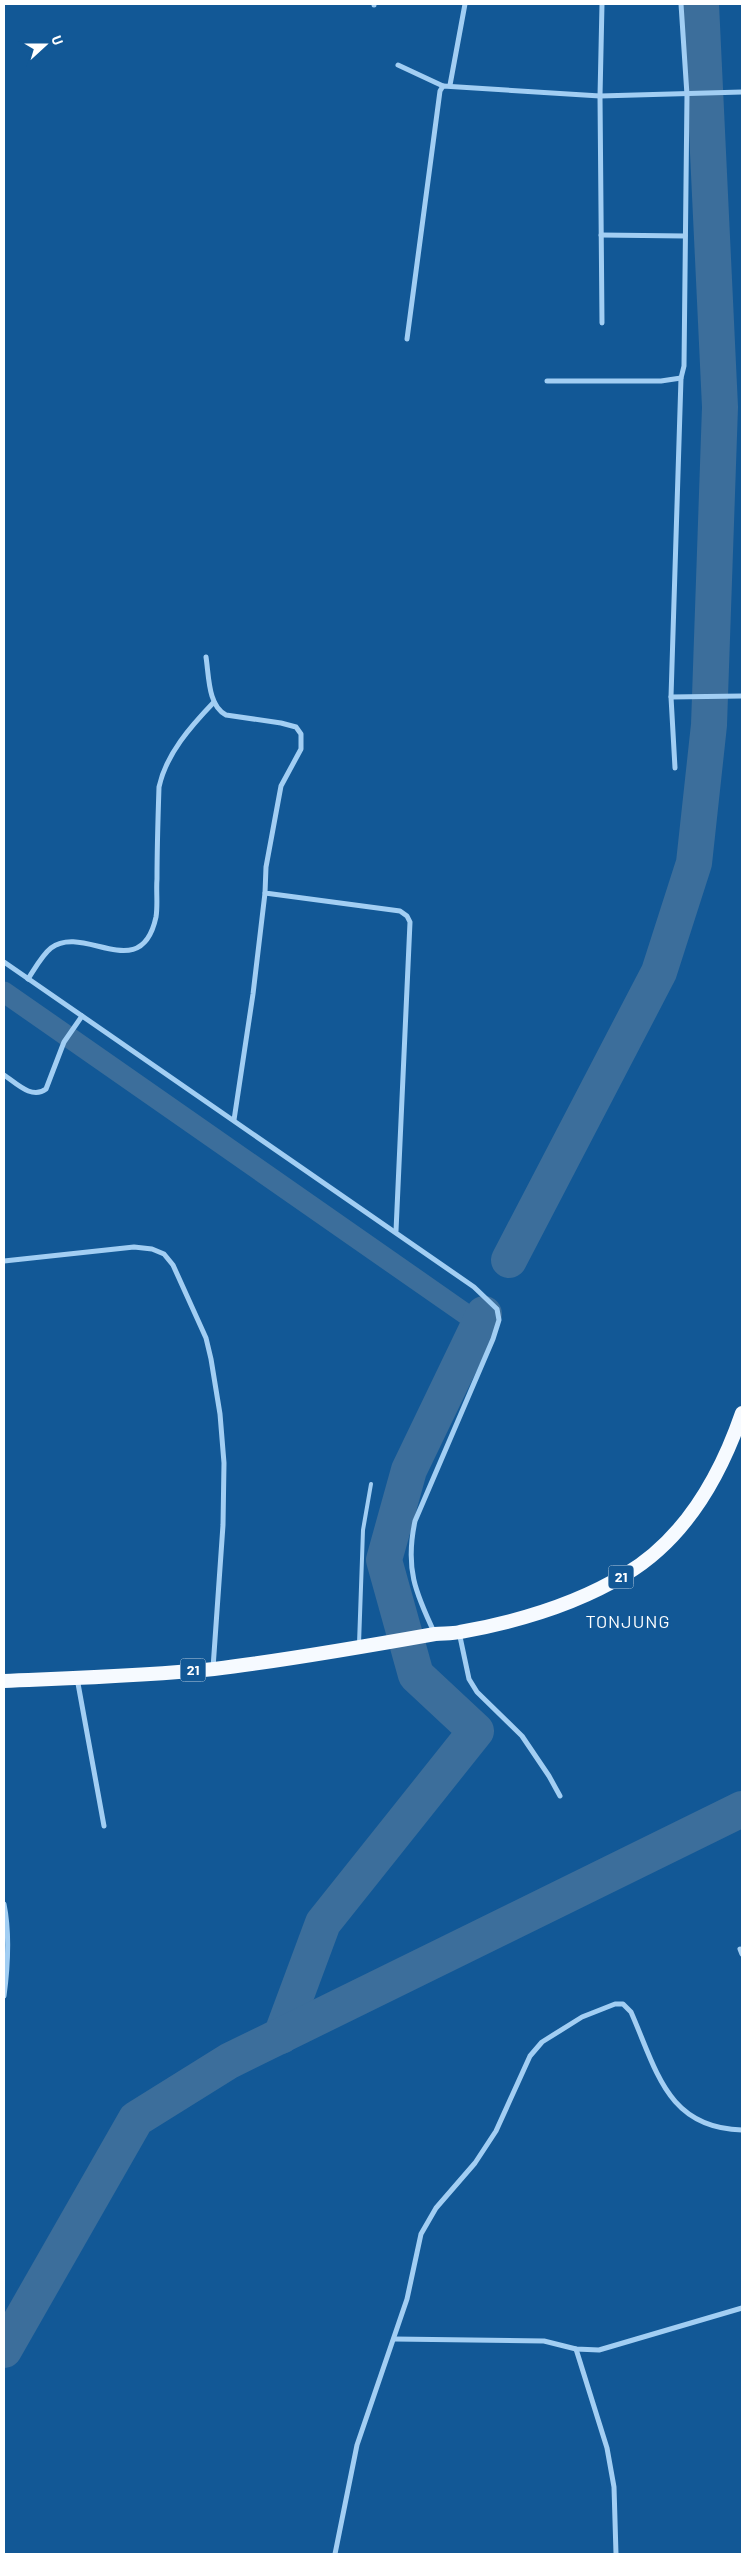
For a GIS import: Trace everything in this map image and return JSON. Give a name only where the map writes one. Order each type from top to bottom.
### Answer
[{"type":"highway","name":"21","points":[[4,1681],[213,1669],[359,1648],[459,1632],[521,1618],[574,1599],[627,1574],[666,1543],[703,1499],[729,1448],[742,1413]]},
{"type":"street","points":[[450,85],[466,4]]},
{"type":"street","points":[[602,4],[600,96],[602,323]]},
{"type":"street","points":[[675,768],[671,697],[682,378],[687,95],[681,4]]},
{"type":"street","points":[[398,65],[443,86],[600,96],[696,95],[739,92]]},
{"type":"street","points":[[407,339],[440,91],[443,86]]},
{"type":"street","points":[[601,235],[685,236]]},
{"type":"street","points":[[548,381],[661,381],[682,378]]},
{"type":"street","points":[[206,658],[214,702],[219,711],[226,715],[296,727],[301,734],[301,749],[281,786],[266,867],[265,894],[253,994],[234,1120]]},
{"type":"street","points":[[671,697],[742,696]]},
{"type":"street","points":[[28,979],[50,948],[60,944],[76,943],[120,951],[138,948],[147,939],[156,916],[158,787],[162,771],[191,725],[214,702]]},
{"type":"street","points":[[265,894],[400,912],[407,916],[410,922],[396,1232]]},
{"type":"street","points":[[4,962],[396,1232],[490,1300],[497,1309],[499,1320],[493,1339],[415,1521],[410,1547],[412,1572],[429,1636]]},
{"type":"street","points":[[4,1075],[30,1093],[42,1092],[46,1089],[53,1075],[64,1042],[82,1016]]},
{"type":"street","points":[[4,1261],[134,1247],[152,1249],[164,1254],[174,1265],[206,1338],[220,1414],[224,1492],[213,1669]]},
{"type":"street","points":[[459,1632],[469,1679],[477,1692],[522,1736],[560,1796]]},
{"type":"street","points":[[77,1678],[104,1826]]},
{"type":"street","points":[[4,1904],[7,1921],[7,1974],[4,1996]]},
{"type":"street","points":[[335,2554],[357,2445],[407,2299],[421,2234],[428,2220],[475,2163],[496,2131],[530,2056],[542,2042],[582,2017],[614,2004],[627,2007],[673,2101],[692,2118],[718,2127],[742,2130]]},
{"type":"street","points":[[394,2339],[544,2341],[576,2349],[599,2350],[742,2308]]},
{"type":"street","points":[[576,2349],[607,2448],[614,2487],[616,2554]]},
{"type":"lane","points":[[359,1648],[363,1530],[371,1484]]},
{"type":"waterway","points":[[509,1260],[659,972],[694,863],[709,725],[720,407],[701,4]]},
{"type":"waterway","points":[[4,992],[480,1324]]},
{"type":"waterway","points":[[281,2036],[323,1923],[476,1731],[416,1675],[384,1560],[409,1470],[484,1314]]},
{"type":"waterway","points":[[4,2350],[136,2119],[229,2061],[742,1809]]},
{"type":"district","name":"TONJUNG","points":[[628,1622]]}]
